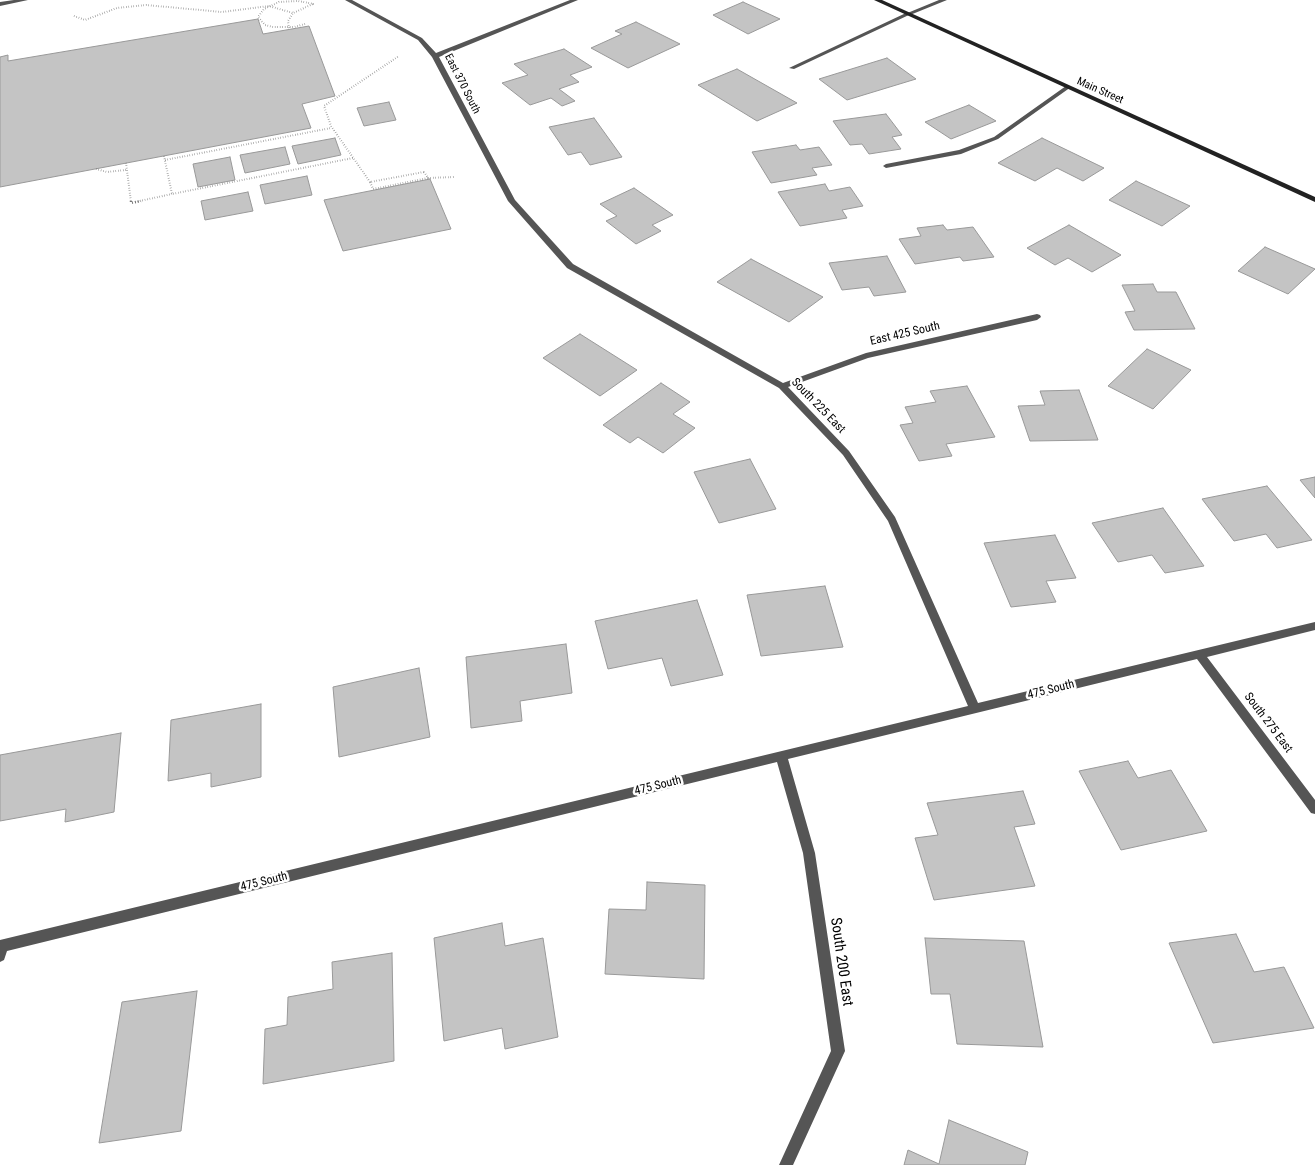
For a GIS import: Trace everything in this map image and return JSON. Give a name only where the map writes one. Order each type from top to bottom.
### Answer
[{"type":"main road","name":"Main Street","points":[[877,0],[1315,200]]},
{"type":"street","points":[[0,4],[25,0]]},
{"type":"street","points":[[348,0],[420,39],[435,56]]},
{"type":"street","name":"East 370 South","points":[[512,201],[435,56],[575,0]]},
{"type":"street","points":[[792,68],[908,14],[944,0]]},
{"type":"street","points":[[886,166],[961,152],[996,138],[1068,87]]},
{"type":"street","name":"South 225 East","points":[[512,201],[570,266],[782,386],[846,453],[892,520],[975,709]]},
{"type":"street","name":"East 425 South","points":[[782,386],[866,356],[1037,317]]},
{"type":"street","name":"475 South","points":[[0,949],[1315,626]]},
{"type":"street","name":"South 275 East","points":[[1199,654],[1315,809]]},
{"type":"street","name":"South 200 East","points":[[781,756],[809,853],[838,1052],[786,1165]]},
{"type":"path","points":[[74,16],[85,20],[117,8],[146,5],[222,12],[269,6],[289,1],[314,4],[293,14],[288,21],[289,28]]},
{"type":"path","points":[[269,6],[293,14]]},
{"type":"path","points":[[269,6],[260,13],[260,22],[273,27],[289,28],[305,24]]},
{"type":"path","points":[[399,56],[324,106],[332,128],[373,189],[428,178],[454,177]]},
{"type":"path","points":[[165,160],[332,128]]},
{"type":"path","points":[[164,156],[172,194]]},
{"type":"path","points":[[126,163],[131,203],[353,158]]},
{"type":"path","points":[[96,169],[107,172],[126,170]]},
{"type":"path","points":[[370,182],[424,172],[428,178]]},
{"type":"building","points":[[743,2],[780,19],[748,34],[713,15]]},
{"type":"building","points":[[258,19],[263,34],[309,26],[335,96],[302,104],[311,128],[0,187],[0,57],[8,55],[8,61]]},
{"type":"building","points":[[636,22],[680,44],[628,68],[591,48],[622,34],[615,31]]},
{"type":"building","points":[[564,49],[592,67],[570,75],[579,82],[559,89],[575,101],[562,106],[551,98],[530,105],[502,83],[528,75],[514,64]]},
{"type":"building","points":[[887,58],[916,79],[847,100],[819,79]]},
{"type":"building","points":[[737,69],[797,103],[757,121],[698,85]]},
{"type":"building","points":[[389,102],[396,120],[364,126],[357,108]]},
{"type":"building","points":[[969,105],[996,121],[951,139],[925,122]]},
{"type":"building","points":[[886,114],[902,135],[892,137],[901,149],[869,154],[862,144],[850,145],[833,121]]},
{"type":"building","points":[[594,118],[622,157],[590,165],[581,152],[568,155],[549,127]]},
{"type":"building","points":[[335,138],[341,155],[298,164],[292,146]]},
{"type":"building","points":[[1042,138],[1104,168],[1083,181],[1057,168],[1035,181],[998,163]]},
{"type":"building","points":[[796,145],[800,150],[819,147],[832,165],[812,168],[817,175],[771,183],[752,152]]},
{"type":"building","points":[[285,147],[290,164],[245,173],[240,155]]},
{"type":"building","points":[[230,157],[235,180],[198,187],[193,164]]},
{"type":"building","points":[[307,176],[312,195],[265,204],[260,185]]},
{"type":"building","points":[[430,179],[451,229],[343,251],[324,200]]},
{"type":"building","points":[[1136,181],[1190,206],[1162,226],[1109,200]]},
{"type":"building","points":[[825,184],[829,191],[850,187],[863,206],[842,210],[847,218],[800,226],[778,192]]},
{"type":"building","points":[[634,188],[673,215],[652,225],[661,231],[636,244],[606,221],[617,216],[600,204]]},
{"type":"building","points":[[248,192],[253,211],[205,220],[201,201]]},
{"type":"building","points":[[943,225],[947,230],[973,227],[994,257],[963,261],[960,257],[915,264],[899,239],[921,236],[917,228]]},
{"type":"building","points":[[1069,225],[1121,255],[1092,272],[1068,258],[1055,265],[1027,248]]},
{"type":"building","points":[[1265,247],[1315,269],[1288,294],[1238,271]]},
{"type":"building","points":[[887,256],[906,292],[874,296],[869,287],[842,290],[829,263]]},
{"type":"building","points":[[751,259],[823,297],[789,322],[717,282]]},
{"type":"building","points":[[1153,284],[1157,292],[1176,292],[1195,329],[1134,330],[1125,312],[1135,311],[1122,285]]},
{"type":"building","points":[[580,334],[637,370],[600,396],[543,358]]},
{"type":"building","points":[[1147,349],[1191,370],[1153,409],[1108,386]]},
{"type":"building","points":[[661,383],[690,402],[673,414],[695,428],[663,453],[638,437],[630,443],[603,425]]},
{"type":"building","points":[[967,386],[995,437],[946,444],[952,456],[919,461],[900,425],[913,423],[905,407],[936,402],[930,391]]},
{"type":"building","points":[[1079,390],[1098,440],[1030,441],[1018,406],[1045,405],[1040,391]]},
{"type":"building","points":[[750,459],[776,509],[719,523],[694,472]]},
{"type":"building","points":[[1315,477],[1315,498],[1300,480]]},
{"type":"building","points":[[1267,486],[1312,540],[1277,548],[1266,534],[1234,541],[1202,499]]},
{"type":"building","points":[[1163,508],[1204,566],[1165,573],[1152,555],[1118,562],[1092,523]]},
{"type":"building","points":[[1055,535],[1076,578],[1046,581],[1056,602],[1011,607],[984,543]]},
{"type":"building","points":[[825,586],[843,647],[761,656],[747,595]]},
{"type":"building","points":[[697,600],[723,675],[671,686],[662,658],[608,669],[595,621]]},
{"type":"building","points":[[566,644],[572,693],[520,701],[522,721],[471,728],[466,657]]},
{"type":"building","points":[[419,668],[430,737],[339,757],[333,687]]},
{"type":"building","points":[[261,704],[261,777],[211,787],[211,773],[168,781],[171,720]]},
{"type":"building","points":[[121,733],[114,812],[65,822],[66,809],[0,821],[0,755]]},
{"type":"building","points":[[1128,761],[1138,778],[1171,770],[1207,831],[1121,850],[1079,771]]},
{"type":"building","points":[[1023,791],[1035,824],[1014,827],[1035,886],[934,900],[915,838],[938,835],[927,803]]},
{"type":"building","points":[[647,882],[705,885],[704,979],[605,974],[609,909],[646,910]]},
{"type":"building","points":[[502,923],[505,946],[543,938],[558,1037],[505,1049],[502,1028],[444,1041],[434,938]]},
{"type":"building","points":[[1236,934],[1254,972],[1284,967],[1314,1028],[1213,1043],[1169,943]]},
{"type":"building","points":[[925,938],[1024,941],[1043,1047],[957,1044],[950,994],[931,994]]},
{"type":"building","points":[[392,953],[394,1061],[263,1084],[265,1029],[287,1025],[288,997],[333,989],[332,962]]},
{"type":"building","points":[[197,991],[181,1131],[99,1143],[122,1002]]},
{"type":"building","points":[[949,1120],[1028,1152],[1025,1165],[904,1165],[908,1150],[939,1164]]}]
